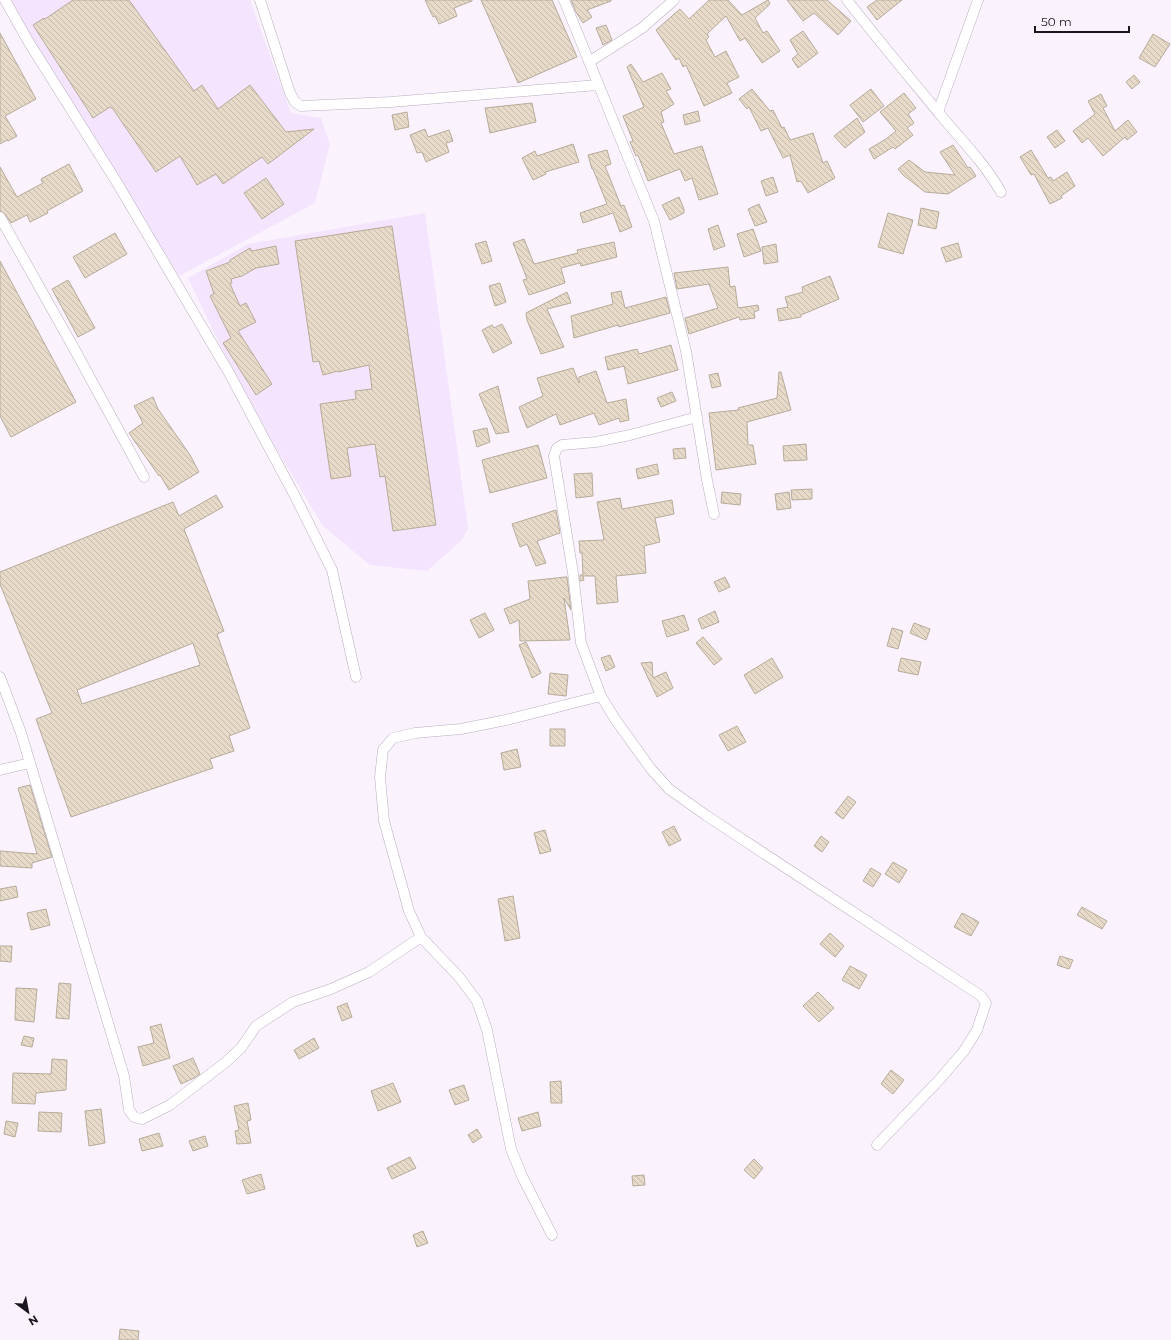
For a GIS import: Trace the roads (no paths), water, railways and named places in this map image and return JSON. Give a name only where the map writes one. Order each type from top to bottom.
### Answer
[{"type":"street","points":[[5,0],[28,41],[116,181],[228,371],[296,498],[332,570],[356,677]]},
{"type":"street","points":[[260,0],[290,93],[295,102],[301,106],[391,102],[598,85]]},
{"type":"street","points":[[564,0],[654,220],[686,351],[714,514]]},
{"type":"street","points":[[589,62],[642,28],[674,0]]},
{"type":"street","points":[[847,0],[938,112],[983,164],[1001,192]]},
{"type":"street","points":[[938,112],[978,0]]},
{"type":"street","points":[[0,217],[144,477]]},
{"type":"street","points":[[697,417],[630,435],[596,442],[562,445],[557,448],[554,456],[573,573],[581,643],[601,696],[614,719],[650,769],[669,789],[972,990],[986,1003],[977,1030],[964,1051],[939,1080],[877,1145]]},
{"type":"street","points":[[0,677],[30,762],[124,1076],[129,1110],[134,1117],[142,1119],[170,1105],[226,1062],[241,1048],[256,1026],[293,1002],[331,989],[369,972],[421,937]]},
{"type":"street","points":[[552,1235],[522,1176],[511,1149],[487,1030],[477,1001],[459,977],[421,937],[409,911],[384,821],[380,777],[383,750],[393,738],[414,733],[461,729],[506,720],[601,696]]},
{"type":"street","points":[[0,770],[30,762]]}]
